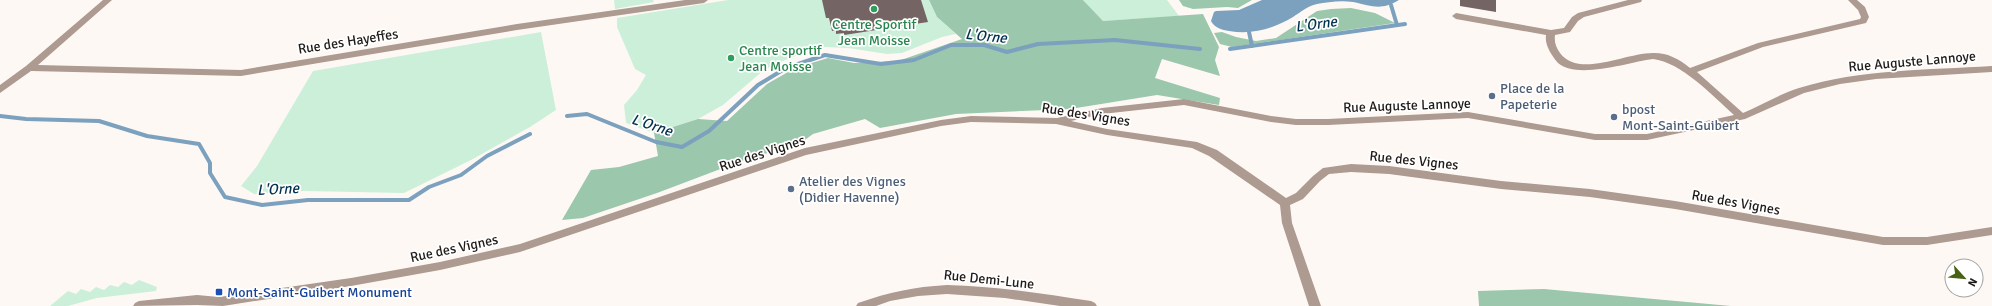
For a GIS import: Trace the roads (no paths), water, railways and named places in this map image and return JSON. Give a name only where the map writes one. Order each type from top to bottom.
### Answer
[{"type":"street","points":[[0,90],[29,68],[108,0]]},
{"type":"street","name":"Rue des Hayeffes","points":[[29,68],[240,73],[518,27],[704,0]]},
{"type":"street","points":[[1456,16],[1551,33],[1567,30],[1575,19],[1581,15],[1638,0]]},
{"type":"street","points":[[1688,72],[1761,45],[1863,22],[1866,17],[1864,12],[1852,0]]},
{"type":"street","points":[[1551,33],[1549,37],[1554,53],[1562,61],[1571,66],[1584,68],[1657,55],[1672,60],[1742,117]]},
{"type":"street","name":"Rue Auguste Lannoye","points":[[1056,122],[1102,111],[1184,102],[1271,119],[1296,122],[1328,122],[1468,115],[1595,137],[1616,138],[1661,135],[1742,117],[1801,92],[1840,81],[1876,76],[1992,68]]},
{"type":"street","name":"Rue des Vignes","points":[[139,306],[197,300],[219,302],[351,282],[440,266],[520,248],[805,152],[941,123],[972,119],[1056,122],[1107,132],[1193,145],[1213,153],[1285,204],[1305,194],[1323,174],[1327,172],[1340,169],[1362,168],[1437,175],[1501,185],[1590,193],[1676,205],[1883,241],[1927,241],[1992,231]]},
{"type":"street","points":[[1285,204],[1287,223],[1315,306]]},
{"type":"street","name":"Rue Demi-Lune","points":[[862,306],[899,293],[949,288],[1091,306]]},
{"type":"water","points":[[1262,0],[1399,0],[1387,6],[1381,7],[1344,1],[1317,4],[1307,8],[1278,25],[1262,30],[1246,32],[1224,30],[1217,27],[1211,21],[1214,12],[1216,11],[1239,10]]},
{"type":"waterway","points":[[1391,5],[1397,25]]},
{"type":"waterway","name":"L'Orne","points":[[1252,46],[1405,24]]},
{"type":"waterway","points":[[1249,32],[1252,46]]},
{"type":"waterway","name":"L'Orne","points":[[567,116],[587,114],[656,142],[682,147],[709,131],[758,85],[786,68],[825,55],[881,64],[914,60],[951,45],[984,45],[1007,52],[1038,44],[1115,40],[1200,49]]},
{"type":"waterway","name":"L'Orne","points":[[1230,49],[1252,46]]},
{"type":"waterway","name":"L'Orne","points":[[0,116],[26,119],[99,121],[147,136],[199,144],[210,163],[210,173],[225,197],[262,205],[308,200],[409,200],[429,187],[461,175],[487,156],[530,134]]},
{"type":"place","name":"Centre Sportif Jean Moisse","points":[[874,9]]},
{"type":"place","name":"Centre sportif Jean Moisse","points":[[731,58]]},
{"type":"place","name":"Place de la Papeterie","points":[[1492,96]]},
{"type":"place","name":"bpost Mont-Saint-Guibert","points":[[1614,117]]},
{"type":"place","name":"Atelier des Vignes (Didier Havenne)","points":[[791,189]]},
{"type":"place","name":"Mont-Saint-Guibert Monument","points":[[219,292]]}]
